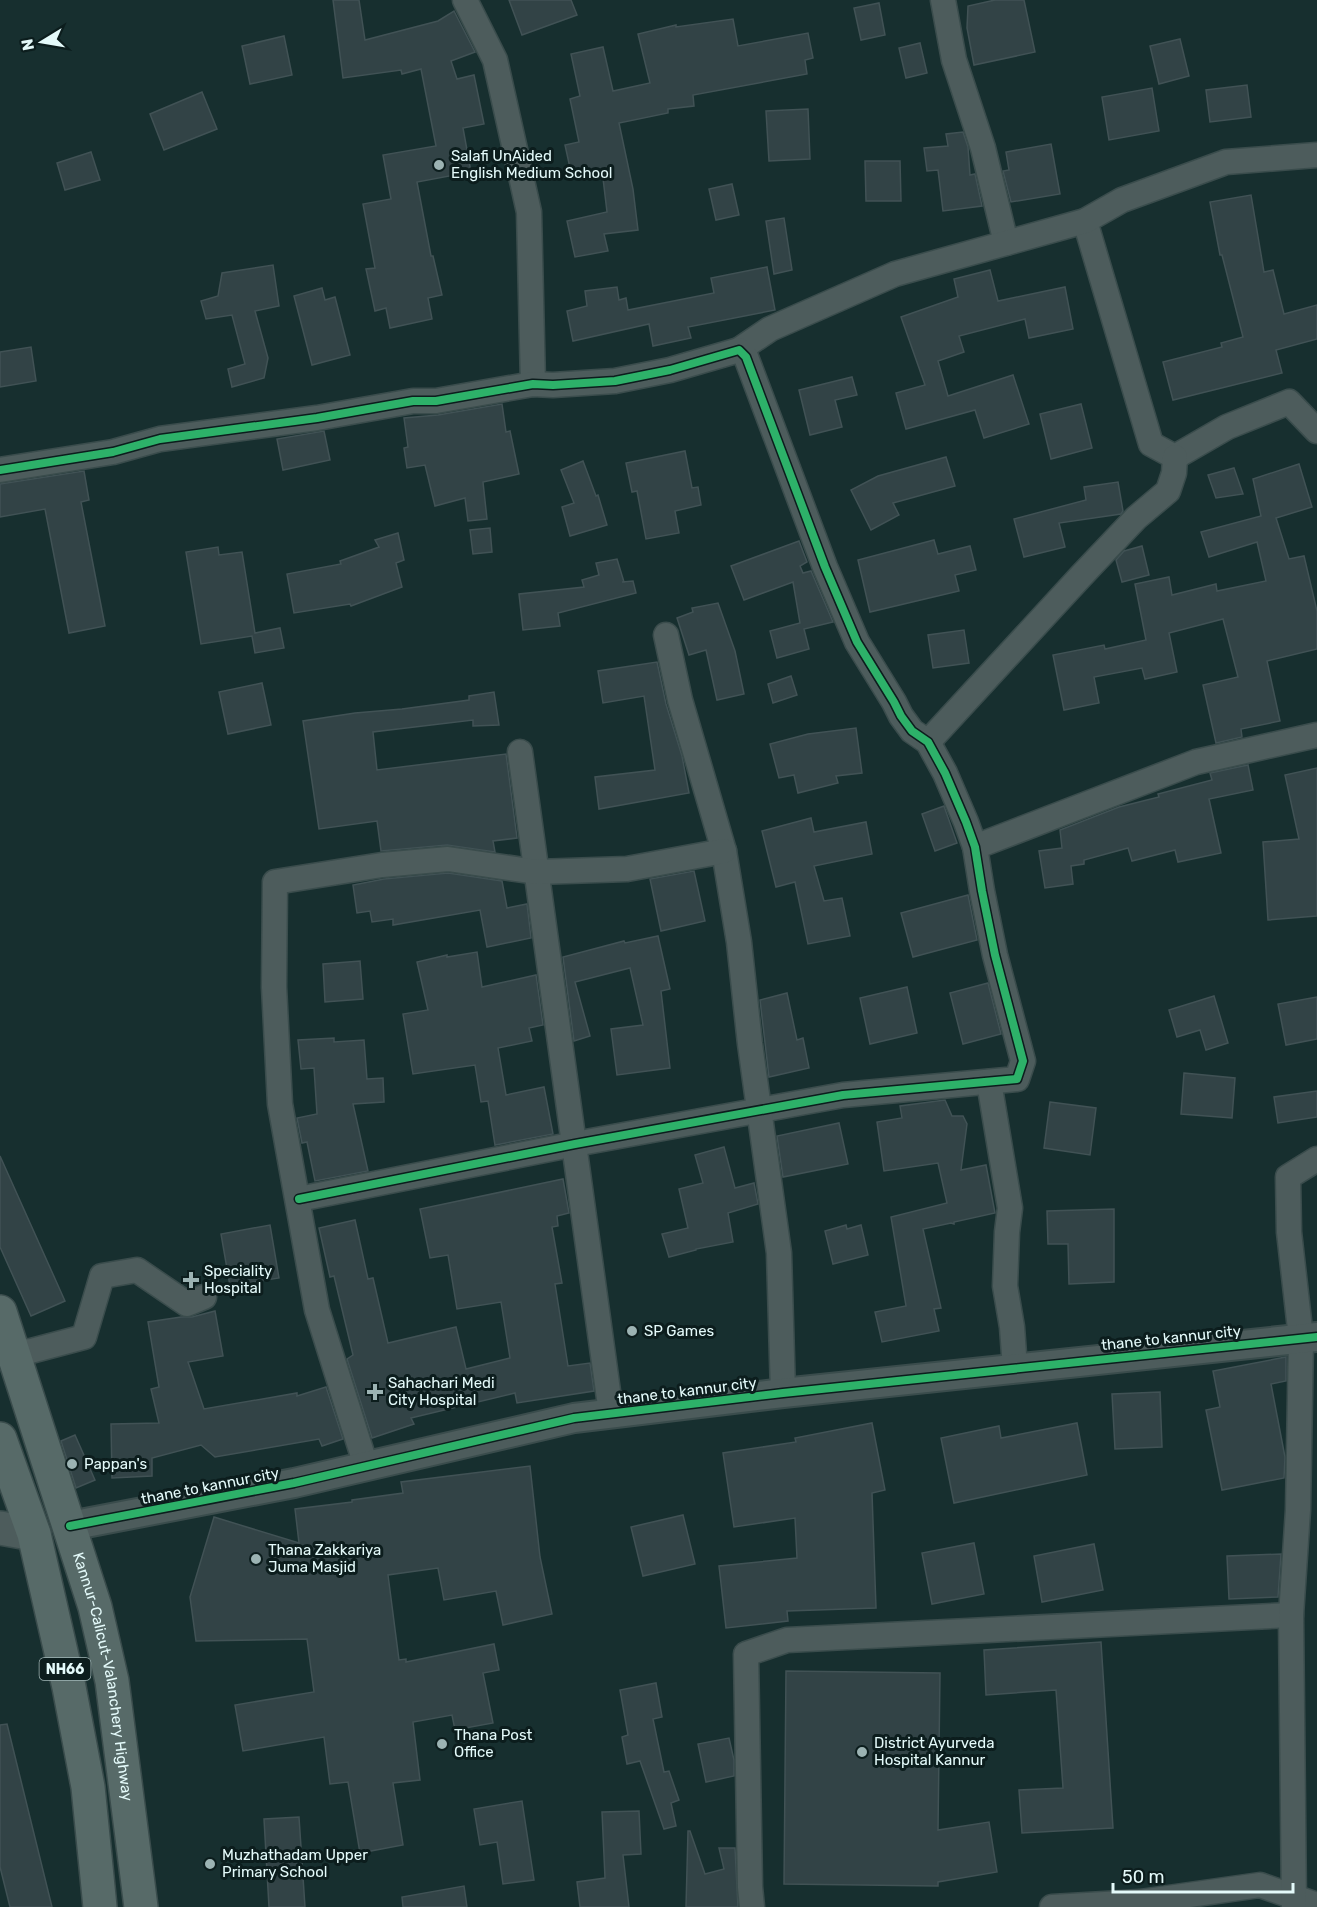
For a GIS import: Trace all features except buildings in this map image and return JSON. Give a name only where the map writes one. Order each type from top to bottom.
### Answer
[{"type":"highway","name":"Kannur-Calicut-Valanchery Highway","points":[[0,1312],[95,1607],[112,1681],[141,1907]]},
{"type":"highway","name":"NH66","points":[[0,1439],[33,1534],[69,1687],[88,1787],[100,1907]]},
{"type":"highway","points":[[33,1534],[70,1526]]},
{"type":"main road","points":[[0,1528],[33,1534]]},
{"type":"street","points":[[465,0],[495,60],[529,212],[533,384]]},
{"type":"street","points":[[943,0],[954,60],[983,148],[1006,243]]},
{"type":"street","points":[[0,470],[113,452],[160,440],[317,418],[413,401],[436,400],[533,384],[615,381],[678,368],[739,350],[770,328],[895,274],[1085,221],[1122,200],[1226,162],[1317,155]]},
{"type":"street","points":[[1085,221],[1151,444],[1175,457]]},
{"type":"street","points":[[299,1199],[574,1144],[843,1095],[1017,1079],[1023,1061],[995,955],[975,847],[945,773],[928,742],[912,731],[901,717],[857,642],[825,567],[746,357],[739,350]]},
{"type":"street","points":[[1175,457],[1227,427],[1289,402],[1317,431]]},
{"type":"street","points":[[928,742],[1129,526],[1168,490],[1174,473],[1175,457]]},
{"type":"street","points":[[666,635],[680,700],[724,851],[739,942],[750,1044],[779,1253],[783,1393]]},
{"type":"street","points":[[975,847],[1196,762],[1317,735]]},
{"type":"street","points":[[520,752],[611,1413]]},
{"type":"street","points":[[366,1466],[317,1310],[299,1199],[280,1104],[274,987],[275,882],[382,865],[448,859],[537,872],[627,869],[724,851]]},
{"type":"street","points":[[989,1082],[1010,1208],[1006,1232],[1005,1286],[1012,1327],[1015,1368]]},
{"type":"street","points":[[1293,1902],[1291,1615],[1309,1337],[1289,1232],[1288,1177],[1317,1159]]},
{"type":"street","points":[[14,1352],[31,1351],[84,1337],[102,1275],[137,1270],[188,1304],[204,1297]]},
{"type":"street","name":"thane to kannur city","points":[[70,1526],[294,1483],[574,1418],[783,1393],[1309,1337]]},
{"type":"street","points":[[752,1907],[746,1654],[787,1640],[1291,1615]]},
{"type":"street","points":[[1052,1907],[1140,1902],[1260,1885],[1293,1902],[1317,1905]]},
{"type":"cycle path","points":[[0,470],[113,452],[160,439],[317,418],[413,401],[436,401],[533,384],[615,381],[670,370],[739,350],[746,357],[825,567],[857,642],[901,716],[912,731],[928,742],[945,773],[966,822],[975,847],[995,955],[1023,1061],[1017,1079],[843,1095],[575,1144],[299,1199]]},
{"type":"cycle path","points":[[70,1526],[294,1483],[574,1418],[783,1393],[1317,1337]]},
{"type":"place","name":"Salafi UnAided English Medium School","points":[[439,165]]},
{"type":"place","name":"Speciality Hospital","points":[[191,1280]]},
{"type":"place","name":"SP Games","points":[[632,1331]]},
{"type":"place","name":"Sahachari Medi City Hospital","points":[[375,1392]]},
{"type":"place","name":"Pappan's","points":[[72,1464]]},
{"type":"place","name":"Thana Zakkariya Juma Masjid","points":[[256,1559]]},
{"type":"place","name":"Thana Post Office","points":[[442,1744]]},
{"type":"place","name":"District Ayurveda Hospital Kannur","points":[[862,1752]]},
{"type":"place","name":"Muzhathadam Upper Primary School","points":[[210,1864]]}]
